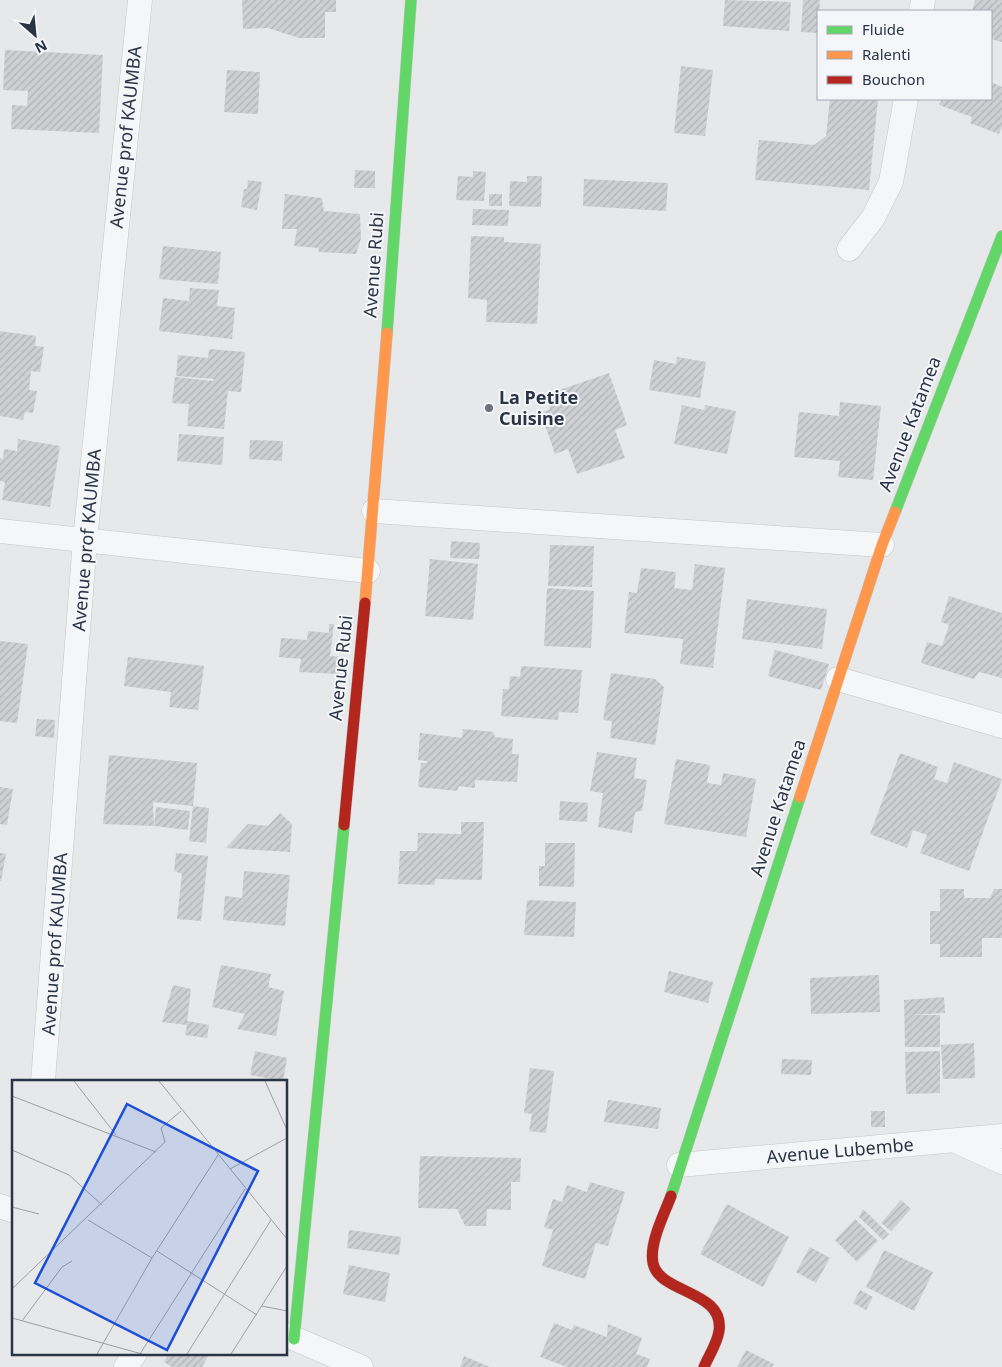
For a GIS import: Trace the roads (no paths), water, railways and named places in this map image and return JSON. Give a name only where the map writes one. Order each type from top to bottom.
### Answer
[{"type":"street","name":"Avenue prof KAUMBA","points":[[43,1080],[49,1030],[86,540],[140,0]]},
{"type":"street","name":"Avenue Rubi","points":[[290,1337],[374,511],[411,0]]},
{"type":"street","points":[[849,249],[873,218],[891,182],[906,100]]},
{"type":"street","name":"Avenue Katamea","points":[[704,1367],[719,1328],[716,1314],[708,1303],[658,1273],[651,1257],[679,1165],[882,545],[1002,236]]},
{"type":"street","points":[[374,511],[882,545]]},
{"type":"street","points":[[0,531],[368,571]]},
{"type":"street","points":[[838,680],[1002,726]]},
{"type":"street","name":"Avenue Lubembe","points":[[679,1165],[1002,1136]]},
{"type":"street","points":[[955,1140],[1002,1162]]},
{"type":"street","points":[[0,1206],[12,1210]]},
{"type":"street","points":[[290,1337],[361,1367]]},
{"type":"street","points":[[126,1367],[135,1354]]},
{"type":"place","name":"La Petite Cuisine","points":[[489,408]]}]
